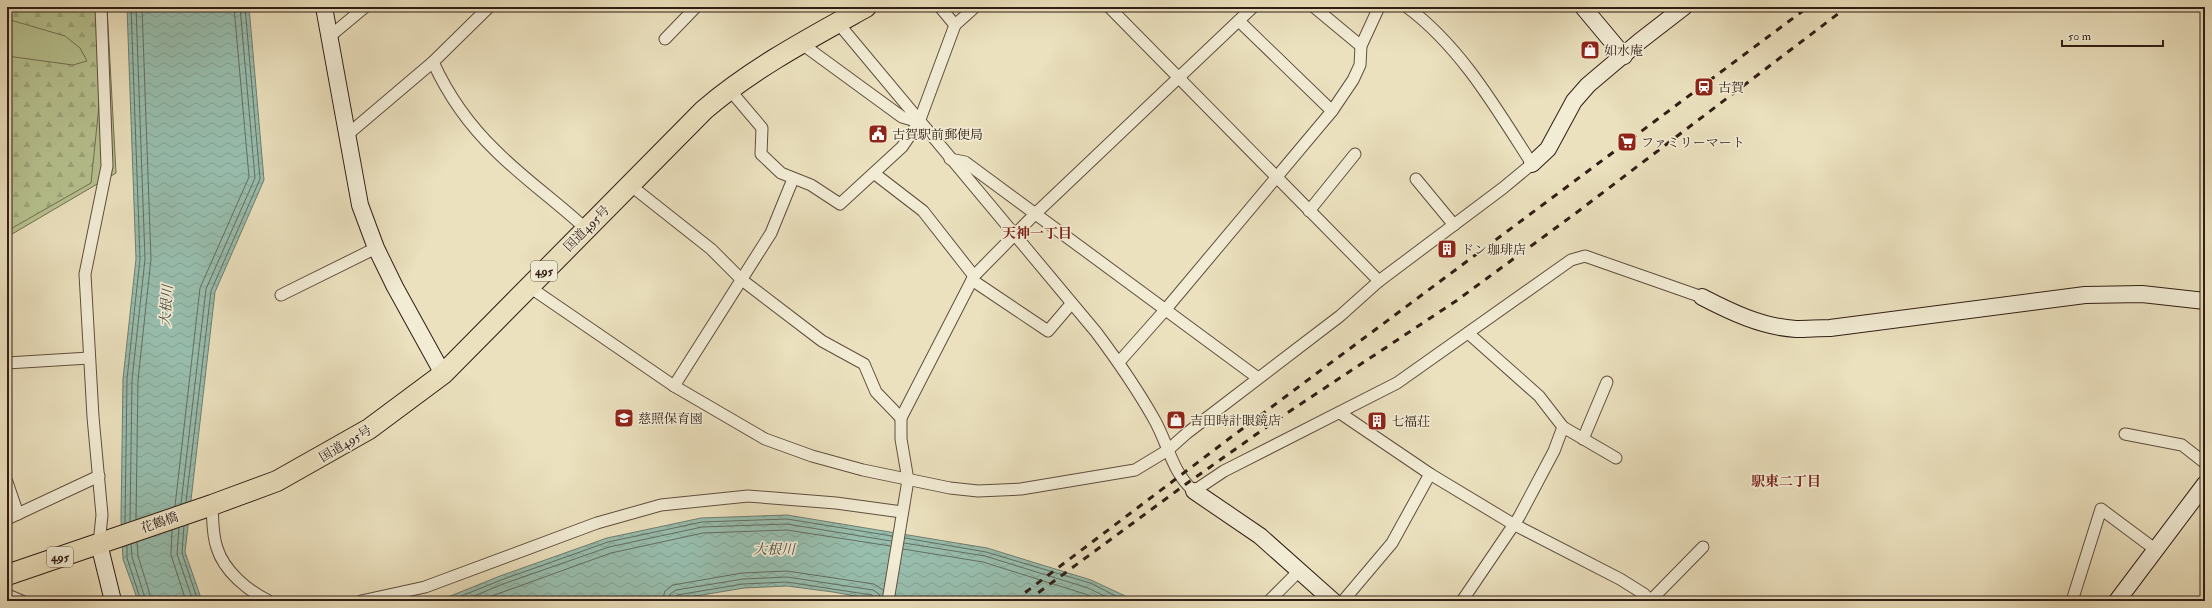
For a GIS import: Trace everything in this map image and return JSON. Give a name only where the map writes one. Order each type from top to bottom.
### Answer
[{"type":"highway","name":"国道495号","points":[[208,506],[277,481],[341,446],[369,429],[443,374],[528,286],[704,110],[729,89],[759,68],[866,7]]},
{"type":"highway","name":"花鶴橋","points":[[106,541],[208,506]]},
{"type":"highway","name":"495","points":[[7,574],[106,541]]},
{"type":"street","points":[[101,7],[107,166],[85,274],[93,417],[102,515],[113,601]]},
{"type":"street","points":[[324,7],[360,205],[376,248],[395,287],[443,374]]},
{"type":"street","points":[[329,37],[365,7]]},
{"type":"street","points":[[347,135],[433,62],[489,7]]},
{"type":"street","points":[[665,39],[696,7]]},
{"type":"street","points":[[940,7],[955,25]]},
{"type":"street","points":[[729,89],[762,128],[761,154],[780,173],[811,186],[840,204],[875,174],[902,147],[919,122],[955,25],[975,7]]},
{"type":"street","points":[[1109,7],[1309,211],[1380,281]]},
{"type":"street","points":[[888,601],[908,480],[901,439],[901,418],[973,278],[1035,214],[1253,7]]},
{"type":"street","points":[[1314,7],[1361,46]]},
{"type":"street","points":[[1119,362],[1166,309],[1332,111],[1353,80],[1360,65],[1361,46],[1379,7]]},
{"type":"street","points":[[1407,7],[1434,30],[1482,86],[1532,164]]},
{"type":"street","points":[[1583,7],[1624,56]]},
{"type":"street","points":[[528,286],[674,386],[765,439],[827,460],[908,480],[978,491],[1021,489],[1135,470],[1168,450],[1187,433],[1340,316],[1380,281],[1532,164],[1548,149],[1574,102],[1588,85],[1640,41],[1684,7]]},
{"type":"street","points":[[1239,21],[1332,111]]},
{"type":"street","points":[[838,23],[1119,362],[1155,420],[1180,477],[1194,491],[1260,536],[1333,601]]},
{"type":"street","points":[[802,44],[902,117],[919,122]]},
{"type":"street","points":[[433,62],[442,81],[460,109],[496,151],[586,228]]},
{"type":"street","points":[[1309,211],[1355,154]]},
{"type":"street","points":[[950,159],[965,162],[1258,378]]},
{"type":"street","points":[[875,174],[923,211],[973,278],[1048,331],[1071,304]]},
{"type":"street","points":[[674,386],[771,233],[793,179]]},
{"type":"street","points":[[1416,179],[1454,225]]},
{"type":"street","points":[[630,184],[711,249],[742,280],[822,341],[864,364],[876,392],[901,418]]},
{"type":"street","points":[[281,294],[376,248]]},
{"type":"street","points":[[1194,491],[1224,471],[1340,413],[1397,382],[1571,260],[1585,256],[1670,284],[1702,297],[1733,313],[1764,323],[1795,329],[1830,328],[2085,295],[2142,294],[2205,301]]},
{"type":"street","points":[[1468,333],[1539,396],[1563,427],[1616,458]]},
{"type":"street","points":[[7,363],[89,358]]},
{"type":"street","points":[[1583,440],[1607,382]]},
{"type":"street","points":[[1340,413],[1430,474],[1513,524],[1620,579],[1644,594],[1650,601],[1703,547]]},
{"type":"street","points":[[1462,601],[1519,517],[1554,451],[1563,427]]},
{"type":"street","points":[[2125,434],[2182,445],[2205,464]]},
{"type":"street","points":[[1343,601],[1392,543],[1430,474]]},
{"type":"street","points":[[7,519],[99,476]]},
{"type":"street","points":[[7,482],[18,514]]},
{"type":"street","points":[[2118,601],[2205,484]]},
{"type":"street","points":[[361,601],[426,587],[597,522],[661,505],[748,496],[836,503],[902,512]]},
{"type":"street","points":[[208,506],[213,531],[220,554],[244,586],[269,601]]},
{"type":"street","points":[[2072,601],[2101,509],[2156,550]]},
{"type":"street","points":[[1268,601],[1299,571]]},
{"type":"street","points":[[7,597],[10,596],[22,601]]},
{"type":"green space","points":[[7,7],[107,7],[116,173],[7,237]]},
{"type":"green space","points":[[7,7],[96,7],[101,86],[91,183],[7,231],[7,56],[73,65],[87,61],[80,48],[65,36],[7,19]]},
{"type":"water","name":"大根川","points":[[127,7],[249,7],[264,180],[215,292],[185,552],[202,601],[138,601],[123,559],[121,519],[123,379],[136,259]]},
{"type":"water","name":"大根川","points":[[787,515],[987,548],[1091,580],[1136,601],[882,601],[833,592],[787,586],[744,588],[666,601],[438,601],[500,576],[607,538],[701,518]]},
{"type":"railway","points":[[1014,601],[1808,7]]},
{"type":"railway","points":[[1027,601],[1186,484],[1278,419],[1456,301],[1576,213],[1847,7]]},
{"type":"place","name":"如水庵","points":[[1590,50]]},
{"type":"place","name":"古賀","points":[[1704,87]]},
{"type":"place","name":"古賀駅前郵便局","points":[[878,134]]},
{"type":"place","name":"ファミリーマート","points":[[1627,142]]},
{"type":"place","name":"ドン珈琲店","points":[[1447,249]]},
{"type":"place","name":"慈照保育園","points":[[624,418]]},
{"type":"place","name":"吉田時計眼鏡店","points":[[1176,420]]},
{"type":"place","name":"七福荘","points":[[1377,421]]},
{"type":"district","name":"天神一丁目","points":[[1037,233]]},
{"type":"district","name":"駅東二丁目","points":[[1786,481]]}]
